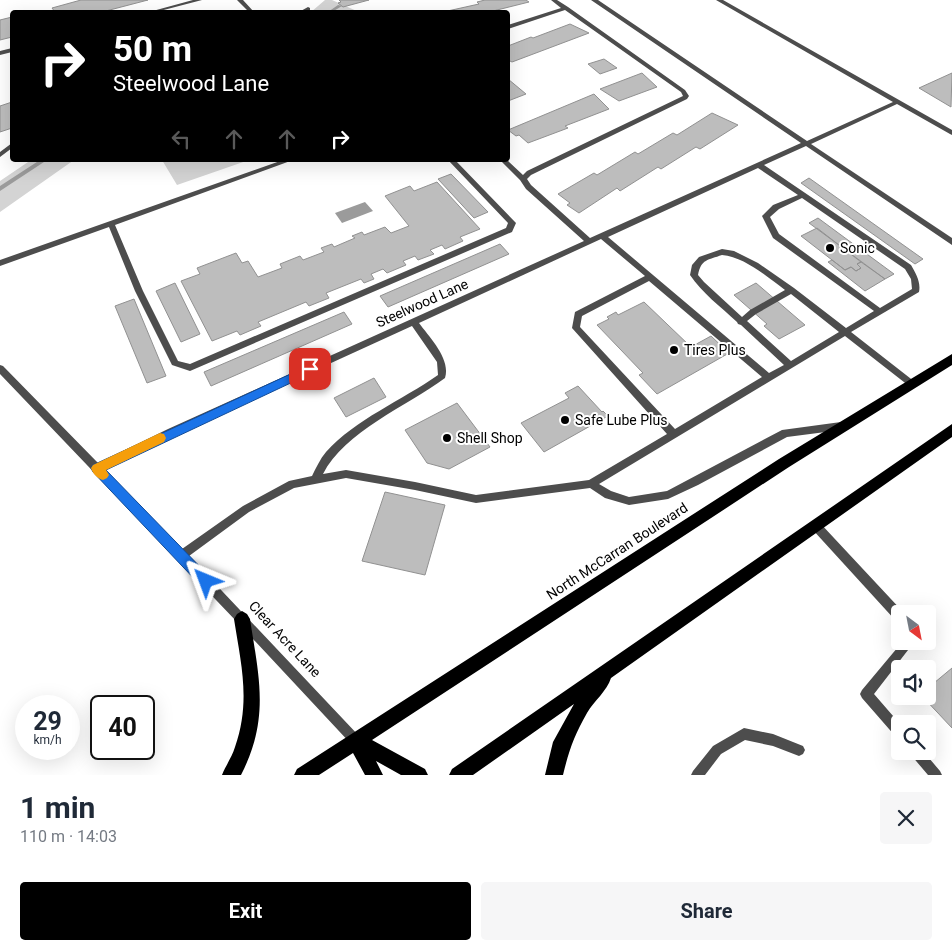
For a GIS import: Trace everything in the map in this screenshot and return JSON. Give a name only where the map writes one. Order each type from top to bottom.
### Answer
[{"type":"main road","name":"North McCarran Boulevard","points":[[303,775],[775,468],[952,360]]},
{"type":"main road","points":[[458,775],[952,430]]},
{"type":"main road","points":[[231,775],[236,767],[249,732],[253,695],[242,619]]},
{"type":"main road","points":[[554,775],[562,742],[582,706],[610,669]]},
{"type":"main road","name":"Clear Acre Lane","points":[[356,741],[374,775]]},
{"type":"main road","name":"Clear Acre Lane","points":[[356,741],[419,775]]},
{"type":"street","points":[[160,10],[199,0]]},
{"type":"street","points":[[240,0],[250,10]]},
{"type":"street","points":[[523,179],[529,173],[686,96],[683,90],[554,0]]},
{"type":"street","points":[[594,0],[952,242]]},
{"type":"street","points":[[719,0],[952,133]]},
{"type":"street","points":[[510,26],[566,8]]},
{"type":"street","name":"Steelwood Lane","points":[[97,468],[171,432],[897,102]]},
{"type":"street","points":[[0,155],[10,146]]},
{"type":"street","points":[[0,263],[284,162]]},
{"type":"street","points":[[111,224],[139,291],[174,364],[190,368],[509,230],[512,222],[453,162]]},
{"type":"street","points":[[505,162],[523,179],[528,187],[590,242]]},
{"type":"street","points":[[181,556],[246,509],[292,484],[346,474],[476,499],[591,484],[916,290],[915,279],[908,267],[759,165]]},
{"type":"street","points":[[802,195],[776,207],[766,216],[776,236],[880,312]]},
{"type":"street","points":[[602,236],[769,378]]},
{"type":"street","points":[[790,365],[701,284],[694,275],[696,265],[702,259],[722,252],[731,253],[755,264],[912,384]]},
{"type":"street","points":[[650,277],[578,314],[576,328],[674,435]]},
{"type":"street","points":[[741,322],[753,312],[791,290]]},
{"type":"street","points":[[315,480],[328,457],[361,428],[420,392],[442,376],[441,361],[414,322]]},
{"type":"street","name":"Clear Acre Lane","points":[[0,368],[242,619],[356,741]]},
{"type":"street","points":[[591,484],[608,495],[629,500],[668,495],[786,433],[844,426]]},
{"type":"street","points":[[698,775],[717,750],[744,734],[773,740],[799,750]]},
{"type":"street","points":[[924,760],[936,775]]},
{"type":"lane","points":[[816,526],[891,606]]},
{"type":"lane","points":[[891,723],[866,694],[903,650]]},
{"type":"shaded area","points":[[325,0],[332,0],[354,10],[313,10]]},
{"type":"shaded area","points":[[28,162],[71,162],[0,212],[0,181]]},
{"type":"shaded area","points":[[163,162],[243,162],[177,185]]},
{"type":"shaded area","points":[[365,202],[373,211],[342,223],[335,213]]},
{"type":"building","points":[[81,0],[148,0],[110,10],[54,10],[52,8]]},
{"type":"building","points":[[339,0],[369,0],[343,7],[338,3],[341,2]]},
{"type":"building","points":[[485,0],[526,0],[529,2],[497,10],[452,10],[479,4],[477,2]]},
{"type":"building","points":[[10,18],[10,38],[0,40],[0,20]]},
{"type":"building","points":[[570,24],[589,33],[512,62],[510,61],[510,45],[531,37],[533,38]]},
{"type":"building","points":[[604,59],[617,68],[600,74],[588,64]]},
{"type":"building","points":[[642,73],[657,87],[619,101],[600,89]]},
{"type":"building","points":[[952,73],[951,107],[919,88]]},
{"type":"building","points":[[510,81],[526,94],[510,100]]},
{"type":"building","points":[[594,94],[609,109],[565,126],[568,128],[528,143],[519,135],[516,136],[510,132],[510,129]]},
{"type":"building","points":[[10,103],[10,129],[0,132],[0,106]]},
{"type":"building","points":[[712,113],[738,125],[700,149],[696,147],[661,169],[658,167],[620,191],[617,188],[579,213],[567,205],[570,203],[558,194],[594,173],[597,175],[635,152],[638,154],[673,133],[677,135]]},
{"type":"building","points":[[451,174],[488,212],[474,218],[438,179]]},
{"type":"building","points":[[809,178],[923,259],[915,264],[801,183]]},
{"type":"building","points":[[437,182],[480,229],[460,237],[463,241],[445,249],[442,245],[430,250],[434,254],[418,260],[415,256],[403,261],[406,265],[387,273],[383,269],[371,274],[374,279],[364,283],[361,279],[326,293],[329,298],[309,306],[306,302],[258,322],[261,326],[240,335],[237,331],[212,341],[181,281],[200,274],[197,268],[236,253],[242,263],[248,261],[258,277],[282,268],[280,264],[300,256],[303,260],[324,252],[321,248],[332,244],[334,247],[355,238],[352,236],[362,232],[364,235],[385,227],[391,233],[409,226],[385,196],[410,186],[414,191]]},
{"type":"building","points":[[818,218],[894,274],[885,279],[809,223]]},
{"type":"building","name":"Sonic","points":[[817,228],[861,262],[857,264],[861,268],[856,271],[851,267],[845,270],[801,236]]},
{"type":"building","points":[[500,244],[509,254],[388,307],[380,296]]},
{"type":"building","points":[[832,260],[845,270],[851,267],[856,271],[861,268],[857,264],[861,262],[885,279],[865,291],[828,262]]},
{"type":"building","points":[[175,283],[200,334],[181,342],[156,291]]},
{"type":"building","points":[[756,283],[805,325],[779,339],[764,326],[767,324],[734,295]]},
{"type":"building","points":[[134,299],[166,376],[147,383],[115,306]]},
{"type":"building","name":"Tires Plus","points":[[644,302],[691,347],[711,336],[729,353],[657,394],[639,375],[643,373],[597,325],[609,319],[607,317],[616,312],[618,315]]},
{"type":"building","points":[[344,312],[352,324],[211,386],[204,372]]},
{"type":"building","points":[[374,378],[386,397],[346,417],[334,398]]},
{"type":"building","name":"Safe Lube Plus","points":[[578,386],[608,416],[544,452],[521,423],[569,398],[565,393]]},
{"type":"building","name":"Shell Shop","points":[[457,403],[490,447],[449,469],[427,463],[405,430]]},
{"type":"building","points":[[385,492],[445,505],[425,575],[362,561]]},
{"type":"building","points":[[952,668],[952,728],[930,705],[936,705],[936,681]]},
{"type":"waterway","points":[[333,10],[340,6]]},
{"type":"waterway","points":[[0,189],[41,162]]},
{"type":"slow traffic","points":[[103,475],[97,468],[160,438]]},
{"type":"place","name":"Sonic","points":[[830,248]]},
{"type":"place","name":"Tires Plus","points":[[674,350]]},
{"type":"place","name":"Safe Lube Plus","points":[[565,420]]},
{"type":"place","name":"Shell Shop","points":[[447,438]]},
{"type":"route","points":[[206,581],[97,468],[310,369]]}]
